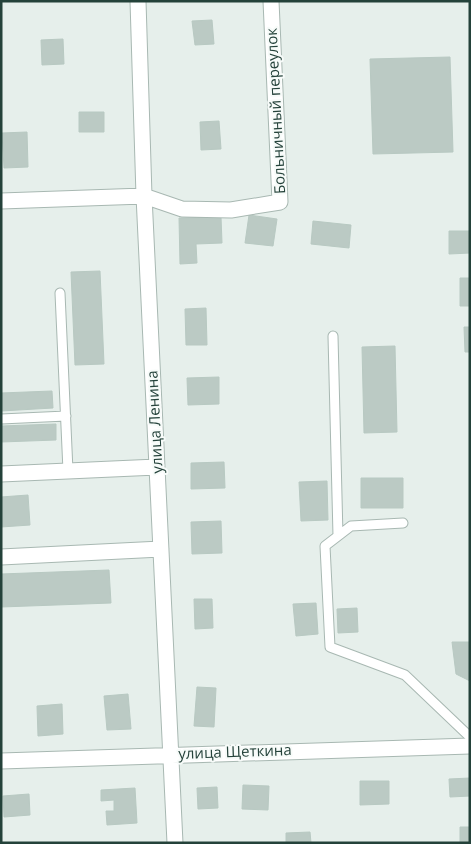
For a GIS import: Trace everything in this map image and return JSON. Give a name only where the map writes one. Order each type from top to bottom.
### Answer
[{"type":"street","name":"улица Ленина","points":[[138,1],[144,196],[175,843]]},
{"type":"street","name":"Больничный переулок","points":[[144,196],[182,209],[231,210],[280,202],[271,1]]},
{"type":"street","points":[[1,201],[144,196]]},
{"type":"street","points":[[1,474],[157,467]]},
{"type":"street","points":[[1,557],[161,549]]},
{"type":"street","name":"улица Щеткина","points":[[1,761],[171,754],[470,746]]},
{"type":"lane","points":[[60,293],[68,471]]},
{"type":"lane","points":[[333,336],[338,536]]},
{"type":"lane","points":[[1,418],[66,416]]},
{"type":"lane","points":[[402,524],[351,526],[325,546],[330,647],[405,675],[470,737]]},
{"type":"building","points":[[212,20],[214,44],[195,45],[192,21]]},
{"type":"building","points":[[63,39],[64,64],[42,65],[41,40]]},
{"type":"building","points":[[450,57],[453,152],[373,154],[370,59]]},
{"type":"building","points":[[79,112],[104,112],[104,132],[79,132]]},
{"type":"building","points":[[219,121],[221,149],[201,150],[200,122]]},
{"type":"building","points":[[27,132],[28,167],[4,168],[2,133]]},
{"type":"building","points":[[249,215],[277,219],[273,246],[245,243]]},
{"type":"building","points":[[221,217],[222,243],[196,244],[197,263],[180,264],[179,218]]},
{"type":"building","points":[[313,221],[351,225],[349,248],[311,244]]},
{"type":"building","points":[[449,231],[470,231],[470,253],[449,254]]},
{"type":"building","points":[[100,271],[104,364],[75,365],[71,272]]},
{"type":"building","points":[[460,278],[470,278],[470,306],[460,306]]},
{"type":"building","points":[[206,308],[207,345],[186,345],[185,309]]},
{"type":"building","points":[[464,327],[470,327],[470,352],[465,352]]},
{"type":"building","points":[[395,346],[397,432],[364,433],[362,347]]},
{"type":"building","points":[[219,377],[219,404],[188,405],[187,378]]},
{"type":"building","points":[[52,391],[53,408],[1,411],[1,393]]},
{"type":"building","points":[[56,424],[56,440],[1,442],[1,426]]},
{"type":"building","points":[[224,462],[225,488],[191,489],[191,463]]},
{"type":"building","points":[[361,478],[403,478],[403,508],[361,508]]},
{"type":"building","points":[[327,481],[328,520],[301,521],[299,482]]},
{"type":"building","points":[[28,495],[30,525],[1,527],[1,497]]},
{"type":"building","points":[[221,521],[222,553],[192,554],[191,522]]},
{"type":"building","points":[[109,570],[111,603],[1,607],[1,574]]},
{"type":"building","points":[[194,599],[212,599],[213,628],[195,629]]},
{"type":"building","points":[[316,603],[318,634],[296,636],[293,604]]},
{"type":"building","points":[[357,608],[358,632],[338,633],[337,609]]},
{"type":"building","points":[[452,642],[470,642],[470,681],[456,674]]},
{"type":"building","points":[[197,687],[216,688],[214,727],[194,726]]},
{"type":"building","points":[[128,694],[131,729],[107,730],[104,696]]},
{"type":"building","points":[[62,704],[63,734],[38,736],[37,706]]},
{"type":"building","points":[[470,778],[470,796],[450,797],[449,779]]},
{"type":"building","points":[[360,781],[389,781],[389,804],[360,805]]},
{"type":"building","points":[[243,785],[269,786],[268,810],[242,809]]},
{"type":"building","points":[[217,787],[218,808],[198,809],[197,788]]},
{"type":"building","points":[[135,788],[137,823],[107,825],[106,811],[114,811],[114,800],[101,801],[101,790]]},
{"type":"building","points":[[29,794],[30,815],[4,817],[3,796]]},
{"type":"building","points":[[460,827],[470,827],[470,843],[460,843]]},
{"type":"building","points":[[310,832],[311,843],[286,843],[286,833]]}]
